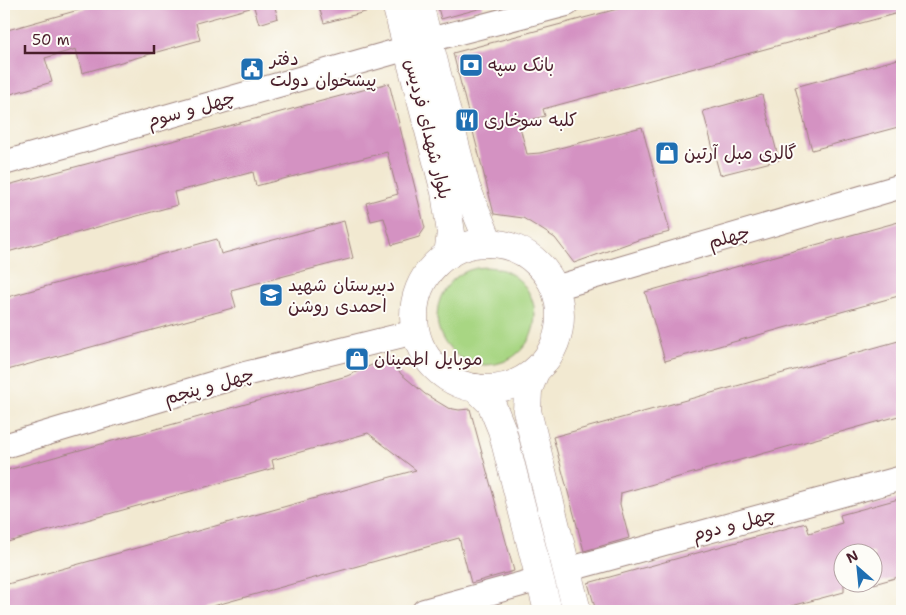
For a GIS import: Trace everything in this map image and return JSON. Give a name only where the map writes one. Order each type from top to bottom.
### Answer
[{"type":"main road","name":"بلوار شهدای فردیس","points":[[396,4],[418,44],[466,187],[489,244]]},
{"type":"main road","name":"بلوار شهدای فردیس","points":[[419,4],[418,44],[445,192],[450,233],[448,255]]},
{"type":"main road","points":[[535,372],[516,383],[494,389],[476,388],[453,381],[437,370],[424,354],[416,332],[414,309],[420,286],[432,267],[448,255],[466,246],[501,244],[523,253],[542,268],[555,288],[560,310],[558,333],[550,354],[535,372],[528,390],[527,411],[577,611]]},
{"type":"main road","points":[[476,388],[491,403],[502,430],[548,611]]},
{"type":"street","name":"چهل و سوم","points":[[4,163],[418,44],[567,4]]},
{"type":"street","name":"چهلم","points":[[555,288],[902,186]]},
{"type":"street","name":"چهل و پنجم","points":[[4,446],[245,374],[416,332]]},
{"type":"street","name":"چهل و دوم","points":[[566,570],[902,478]]},
{"type":"street","points":[[424,611],[540,579]]},
{"type":"green space","points":[[486,267],[505,270],[521,281],[532,297],[535,316],[532,335],[521,351],[505,362],[486,365],[467,362],[451,351],[440,335],[437,316],[440,297],[451,281],[467,270]]},
{"type":"building","points":[[100,4],[249,4],[250,8],[196,23],[200,40],[82,73],[76,49],[45,58],[52,82],[4,96],[4,31]]},
{"type":"building","points":[[253,4],[274,4],[278,18],[259,24]]},
{"type":"building","points":[[318,4],[379,4],[380,8],[324,23]]},
{"type":"building","points":[[437,4],[482,4],[482,8],[441,19]]},
{"type":"building","points":[[636,4],[902,4],[902,12],[543,109],[545,116],[519,123],[527,154],[540,153],[642,127],[670,232],[638,240],[574,263],[555,238],[541,229],[523,218],[494,214],[453,53]]},
{"type":"building","points":[[902,58],[902,126],[812,150],[795,87]]},
{"type":"building","points":[[389,83],[425,228],[419,237],[392,245],[384,218],[371,221],[366,203],[398,194],[387,152],[256,186],[253,172],[174,192],[177,205],[4,253],[4,186]]},
{"type":"building","points":[[762,95],[779,160],[720,175],[703,111]]},
{"type":"building","points":[[344,221],[353,258],[231,290],[236,307],[4,371],[4,298],[217,239],[221,254]]},
{"type":"building","points":[[902,221],[902,295],[665,361],[645,292]]},
{"type":"building","points":[[902,340],[902,415],[621,493],[620,504],[629,538],[584,551],[553,437]]},
{"type":"building","points":[[390,357],[401,374],[425,394],[448,408],[470,409],[514,571],[471,583],[459,538],[195,611],[4,611],[4,585],[416,470],[368,433],[272,460],[274,468],[4,543],[4,471],[347,376]]},
{"type":"building","points":[[902,498],[902,576],[884,581],[884,542],[834,542],[834,592],[844,592],[773,611],[596,611],[588,583],[806,523],[809,533],[842,523],[840,515]]},
{"type":"place","name":"بانک سپه","points":[[471,65]]},
{"type":"place","name":"دفتر پیشخوان دولت","points":[[252,69]]},
{"type":"place","name":"کلبه سوخاری","points":[[467,120]]},
{"type":"place","name":"گالری مبل آرتین","points":[[667,153]]},
{"type":"place","name":"دبیرستان شهید احمدی روشن","points":[[271,295]]},
{"type":"place","name":"موبایل اطمینان","points":[[357,359]]}]
